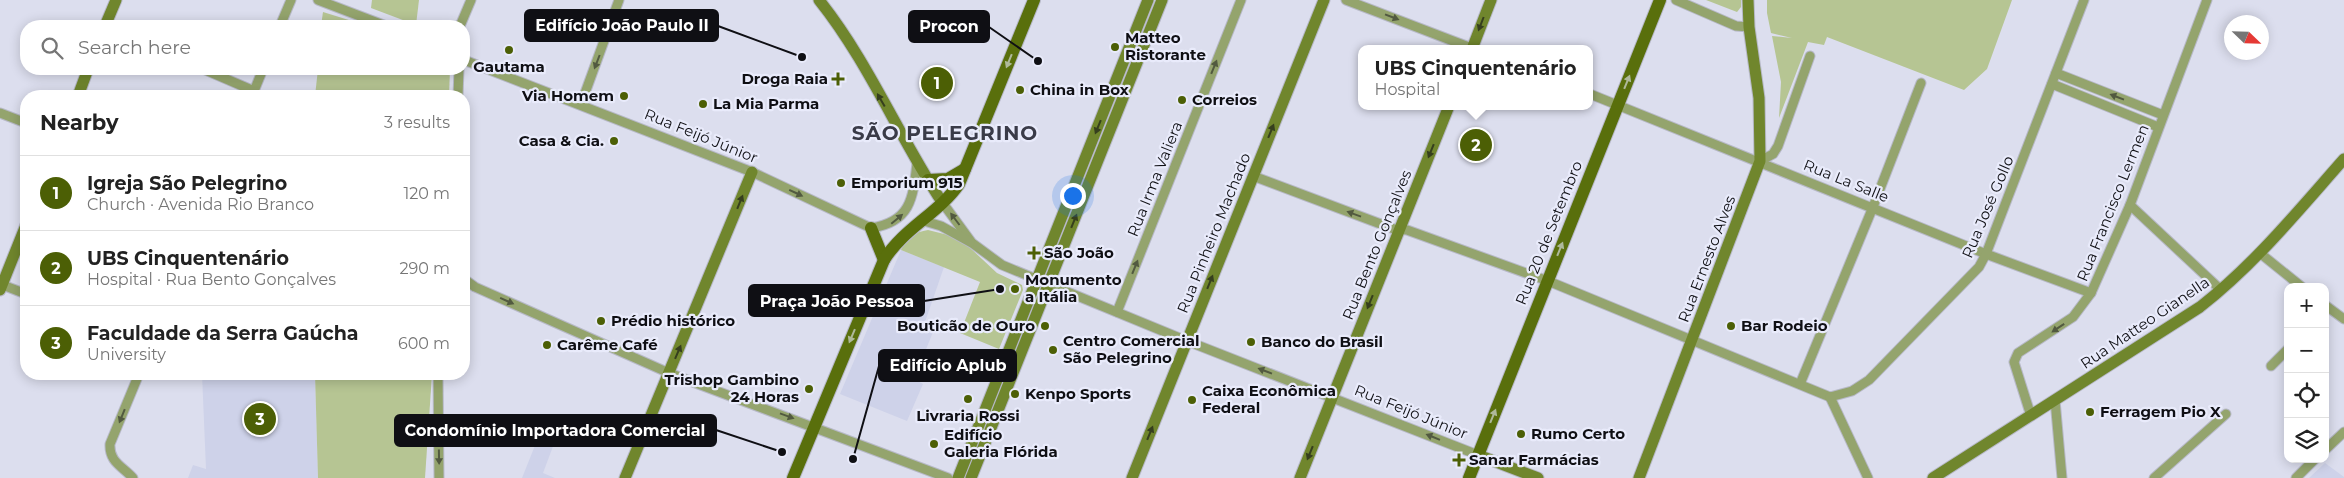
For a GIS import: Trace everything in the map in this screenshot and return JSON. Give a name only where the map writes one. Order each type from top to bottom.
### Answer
[{"type":"main road","points":[[794,478],[884,260],[890,251],[921,220],[952,194],[965,169],[1034,0]]},
{"type":"main road","name":"Rua 20 de Setembro","points":[[1469,478],[1660,0]]},
{"type":"main road","points":[[928,180],[948,179],[965,169]]},
{"type":"main road","points":[[871,228],[884,260]]},
{"type":"street","points":[[108,20],[116,0]]},
{"type":"street","points":[[283,20],[291,0]]},
{"type":"street","points":[[318,0],[370,20]]},
{"type":"street","points":[[463,20],[471,0]]},
{"type":"street","points":[[581,104],[619,0]]},
{"type":"street","points":[[818,0],[839,25],[917,163],[942,202]]},
{"type":"street","points":[[958,478],[1148,0]]},
{"type":"street","points":[[971,478],[1162,0]]},
{"type":"street","name":"Rua Irma Valiera","points":[[1117,312],[1241,0]]},
{"type":"street","name":"Rua Pinheiro Machado","points":[[1132,478],[1324,0]]},
{"type":"street","points":[[1346,0],[1463,45]]},
{"type":"street","points":[[1474,45],[1490,0]]},
{"type":"street","points":[[1676,0],[1736,26],[1749,27]]},
{"type":"street","points":[[1748,0],[1749,27],[1759,98],[1760,161]]},
{"type":"street","name":"Rua José Gollo","points":[[1830,397],[1852,392],[1869,380],[1979,267],[1986,254],[2084,0]]},
{"type":"street","name":"Rua Francisco Lermen","points":[[2031,416],[2014,362],[2016,357],[2018,353],[2073,317],[2091,293],[2130,205],[2207,0]]},
{"type":"street","name":"Rua Ernesto Alves","points":[[1639,478],[1760,161],[1773,154],[1778,146],[1810,56]]},
{"type":"street","name":"Rua Feijó Júnior","points":[[470,62],[752,172],[871,228]]},
{"type":"street","points":[[1123,64],[1134,69]]},
{"type":"street","points":[[2056,73],[2163,115]]},
{"type":"street","points":[[80,90],[86,75]]},
{"type":"street","points":[[215,75],[245,90]]},
{"type":"street","points":[[255,90],[261,75]]},
{"type":"street","points":[[458,90],[459,75]]},
{"type":"street","points":[[1800,384],[1874,207],[1921,83]]},
{"type":"street","points":[[2052,84],[2158,127]]},
{"type":"street","name":"Rua La Salle","points":[[1593,95],[1874,207],[1986,254],[2091,293]]},
{"type":"street","points":[[1105,108],[1117,113]]},
{"type":"street","name":"Rua Bento Gonçalves","points":[[1300,478],[1447,110]]},
{"type":"street","points":[[0,113],[20,121]]},
{"type":"street","points":[[1090,147],[1101,153]]},
{"type":"street","name":"Rua Matteo Gianella","points":[[1933,478],[2031,416],[2221,290],[2261,254],[2344,159]]},
{"type":"street","points":[[871,228],[888,225],[899,218],[912,196],[917,163]]},
{"type":"street","points":[[625,478],[752,172]]},
{"type":"street","points":[[1253,176],[1394,229],[1400,229],[1548,281],[1693,339],[1830,397],[1868,478]]},
{"type":"street","points":[[1073,189],[1085,194]]},
{"type":"street","name":"Rua Feijó Júnior","points":[[942,202],[972,243]]},
{"type":"street","points":[[2130,205],[2221,290]]},
{"type":"street","name":"Rua Feijó Júnior","points":[[921,220],[941,226],[972,243],[1002,265],[1048,285],[1538,478]]},
{"type":"street","points":[[20,240],[1,286],[20,292]]},
{"type":"street","points":[[2261,254],[2297,283]]},
{"type":"street","points":[[470,283],[669,373],[948,478]]},
{"type":"street","points":[[2329,310],[2344,320]]},
{"type":"street","points":[[2271,366],[2284,353]]},
{"type":"street","points":[[133,478],[112,460],[110,444],[137,380]]},
{"type":"street","points":[[438,380],[439,478]]},
{"type":"street","points":[[994,388],[1005,393]]},
{"type":"street","points":[[2055,400],[2062,478]]},
{"type":"street","points":[[2154,478],[2226,414]]},
{"type":"street","points":[[2329,446],[2344,432]]},
{"type":"street","points":[[2296,478],[2312,463]]},
{"type":"shaded area","points":[[901,250],[944,267],[925,322],[935,327],[914,379],[923,384],[907,421],[840,394]]},
{"type":"shaded area","points":[[202,380],[315,380],[318,478],[188,478],[193,465],[206,469]]},
{"type":"shaded area","points":[[538,438],[555,441],[543,473],[555,478],[522,478]]},
{"type":"shaded area","points":[[2325,463],[2344,477],[2344,478],[2309,478]]},
{"type":"green space","points":[[372,0],[419,0],[417,20],[403,20],[371,8]]},
{"type":"green space","points":[[1706,0],[1741,0],[1741,7],[1737,12]]},
{"type":"green space","points":[[1767,0],[2012,0],[1987,69],[1964,90],[1827,37],[1824,45],[1808,42],[1779,118],[1781,82],[1772,36],[1792,38],[1771,33],[1767,13]]},
{"type":"green space","points":[[323,12],[349,20],[322,20]]},
{"type":"green space","points":[[317,75],[450,75],[449,90],[316,90]]},
{"type":"green space","points":[[928,230],[948,235],[967,245],[997,273],[1022,285],[1023,290],[999,349],[960,333],[980,282],[901,250],[911,236]]},
{"type":"green space","points":[[315,380],[432,380],[425,478],[318,478]]},
{"type":"place","name":"Matteo Ristorante","points":[[1115,47]]},
{"type":"place","name":"Gautama","points":[[509,50]]},
{"type":"place","name":"Edifício João Paulo II","points":[[802,57]]},
{"type":"place","name":"Procon","points":[[1038,61]]},
{"type":"place","name":"Droga Raia","points":[[838,79]]},
{"type":"place","name":"Igreja São Pelegrino","points":[[937,83]]},
{"type":"place","name":"China in Box","points":[[1020,90]]},
{"type":"place","name":"Via Homem","points":[[624,96]]},
{"type":"place","name":"Correios","points":[[1182,100]]},
{"type":"place","name":"La Mia Parma","points":[[703,104]]},
{"type":"place","name":"Casa & Cia.","points":[[614,141]]},
{"type":"place","name":"UBS Cinquentenário","points":[[1476,145]]},
{"type":"place","name":"Emporium 915","points":[[841,183]]},
{"type":"place","name":"São João","points":[[1034,253]]},
{"type":"place","name":"Praça João Pessoa","points":[[1000,289]]},
{"type":"place","name":"Monumento a Itália","points":[[1015,289]]},
{"type":"place","name":"Prédio histórico","points":[[601,321]]},
{"type":"place","name":"Bouticão de Ouro","points":[[1045,326]]},
{"type":"place","name":"Bar Rodeio","points":[[1731,326]]},
{"type":"place","name":"Banco do Brasil","points":[[1251,342]]},
{"type":"place","name":"Carême Café","points":[[547,345]]},
{"type":"place","name":"Centro Comercial São Pelegrino","points":[[1053,350]]},
{"type":"place","name":"Trishop Gambino 24 Horas","points":[[809,389]]},
{"type":"place","name":"Kenpo Sports","points":[[1015,394]]},
{"type":"place","name":"Livraria Rossi","points":[[968,399]]},
{"type":"place","name":"Caixa Econômica Federal","points":[[1192,400]]},
{"type":"place","name":"Ferragem Pio X","points":[[2090,412]]},
{"type":"place","name":"Faculdade da Serra Gaúcha","points":[[260,419]]},
{"type":"place","name":"Rumo Certo","points":[[1521,434]]},
{"type":"place","name":"Edifício Galeria Flórida","points":[[934,444]]},
{"type":"place","name":"Condomínio Importadora Comercial","points":[[782,452]]},
{"type":"place","name":"Edifício Aplub","points":[[853,459]]},
{"type":"place","name":"Sanar Farmácias","points":[[1459,460]]},
{"type":"district","name":"SÃO PELEGRINO","points":[[945,133]]}]
